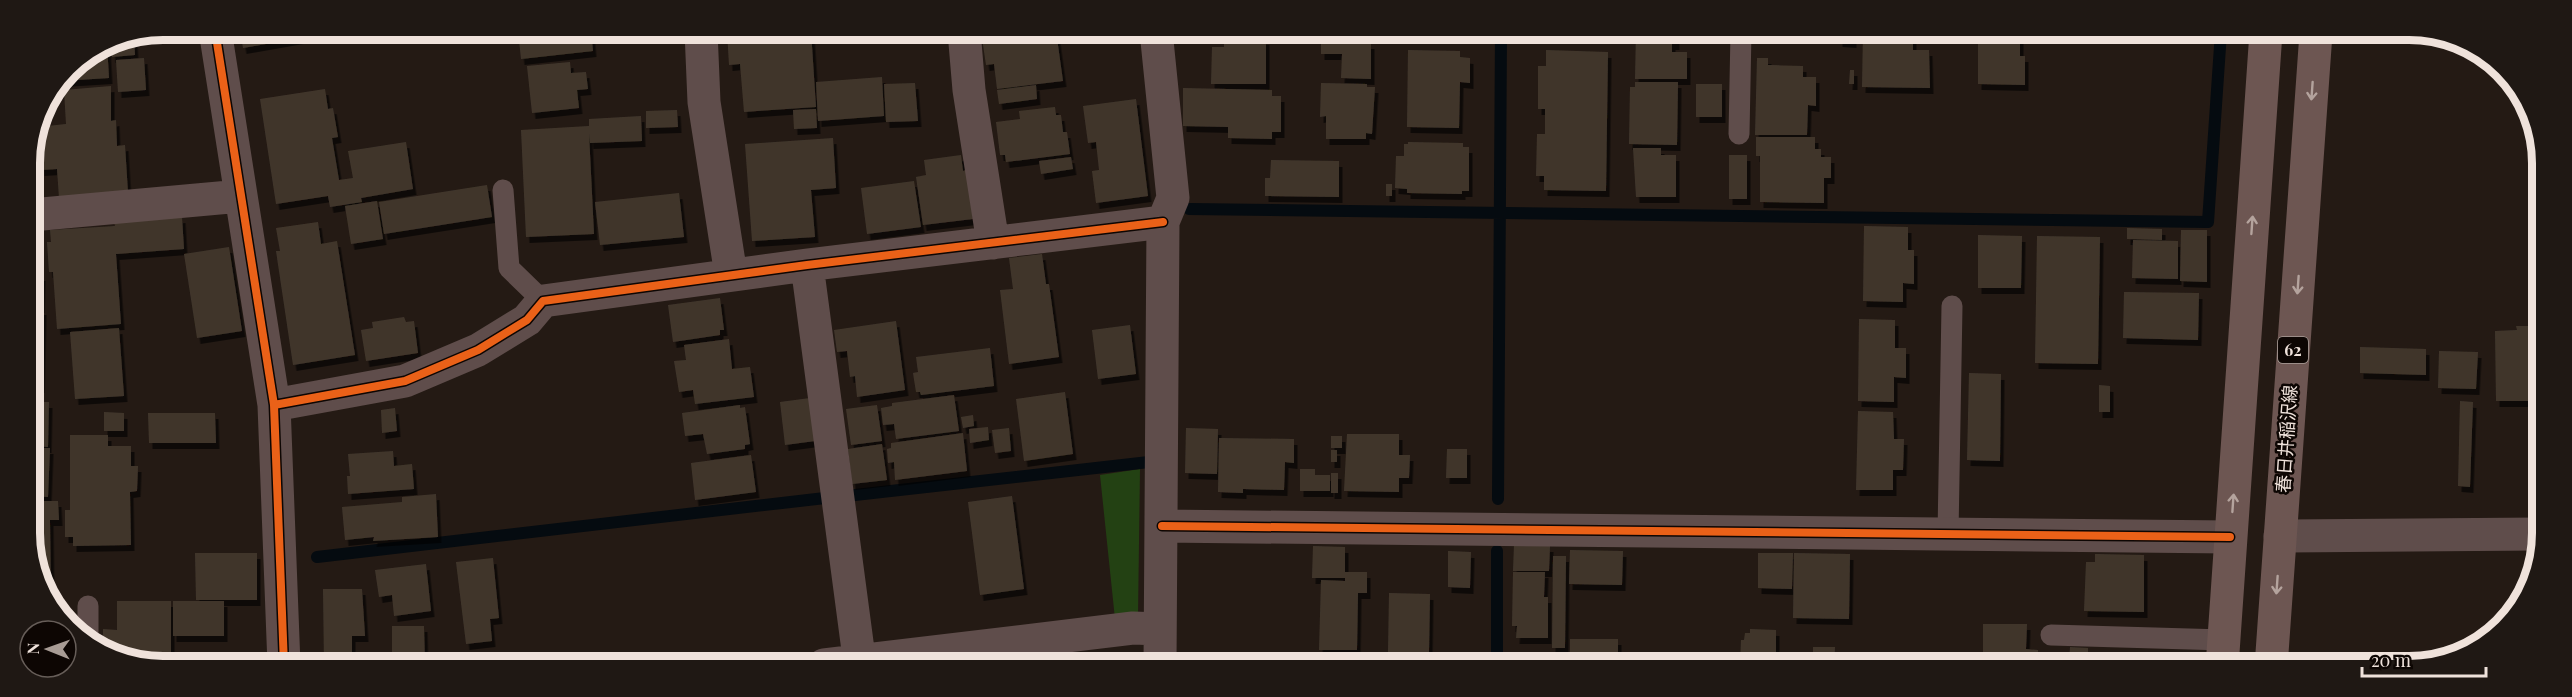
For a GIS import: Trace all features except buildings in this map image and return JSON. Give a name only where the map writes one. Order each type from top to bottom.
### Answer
[{"type":"main road","points":[[2223,653],[2265,40]]},
{"type":"main road","name":"春日井稲沢線","points":[[2272,656],[2315,40]]},
{"type":"street","points":[[217,40],[274,405],[284,656]]},
{"type":"street","points":[[701,40],[704,102],[731,275]]},
{"type":"street","points":[[965,40],[969,90],[993,243]]},
{"type":"street","points":[[1157,40],[1173,198],[1163,222],[1160,656]]},
{"type":"street","points":[[41,214],[241,196]]},
{"type":"street","points":[[274,405],[405,381],[478,350],[526,320],[543,301],[807,265],[1163,222]]},
{"type":"street","points":[[807,265],[858,656]]},
{"type":"street","points":[[1162,526],[2230,537]]},
{"type":"street","points":[[2280,536],[2532,534]]},
{"type":"street","points":[[914,656],[1133,628],[1160,629]]},
{"type":"lane","points":[[1739,134],[1741,40]]},
{"type":"lane","points":[[503,190],[509,268],[543,301]]},
{"type":"lane","points":[[1948,534],[1952,306]]},
{"type":"lane","points":[[88,606],[88,630]]},
{"type":"lane","points":[[2051,634],[2223,653]]},
{"type":"green space","points":[[1140,469],[1138,616],[1115,619],[1100,475]]},
{"type":"waterway","points":[[1498,499],[1501,40]]},
{"type":"waterway","points":[[1189,209],[2208,222],[2220,40]]},
{"type":"waterway","points":[[846,496],[1149,462]]},
{"type":"waterway","points":[[317,557],[825,498]]},
{"type":"waterway","points":[[1497,551],[1497,656]]},
{"type":"cycle path","points":[[217,40],[274,405],[284,656]]},
{"type":"cycle path","points":[[274,405],[405,381],[478,350],[527,320],[543,301],[807,265],[1163,222]]},
{"type":"cycle path","points":[[1162,526],[2230,537]]}]
